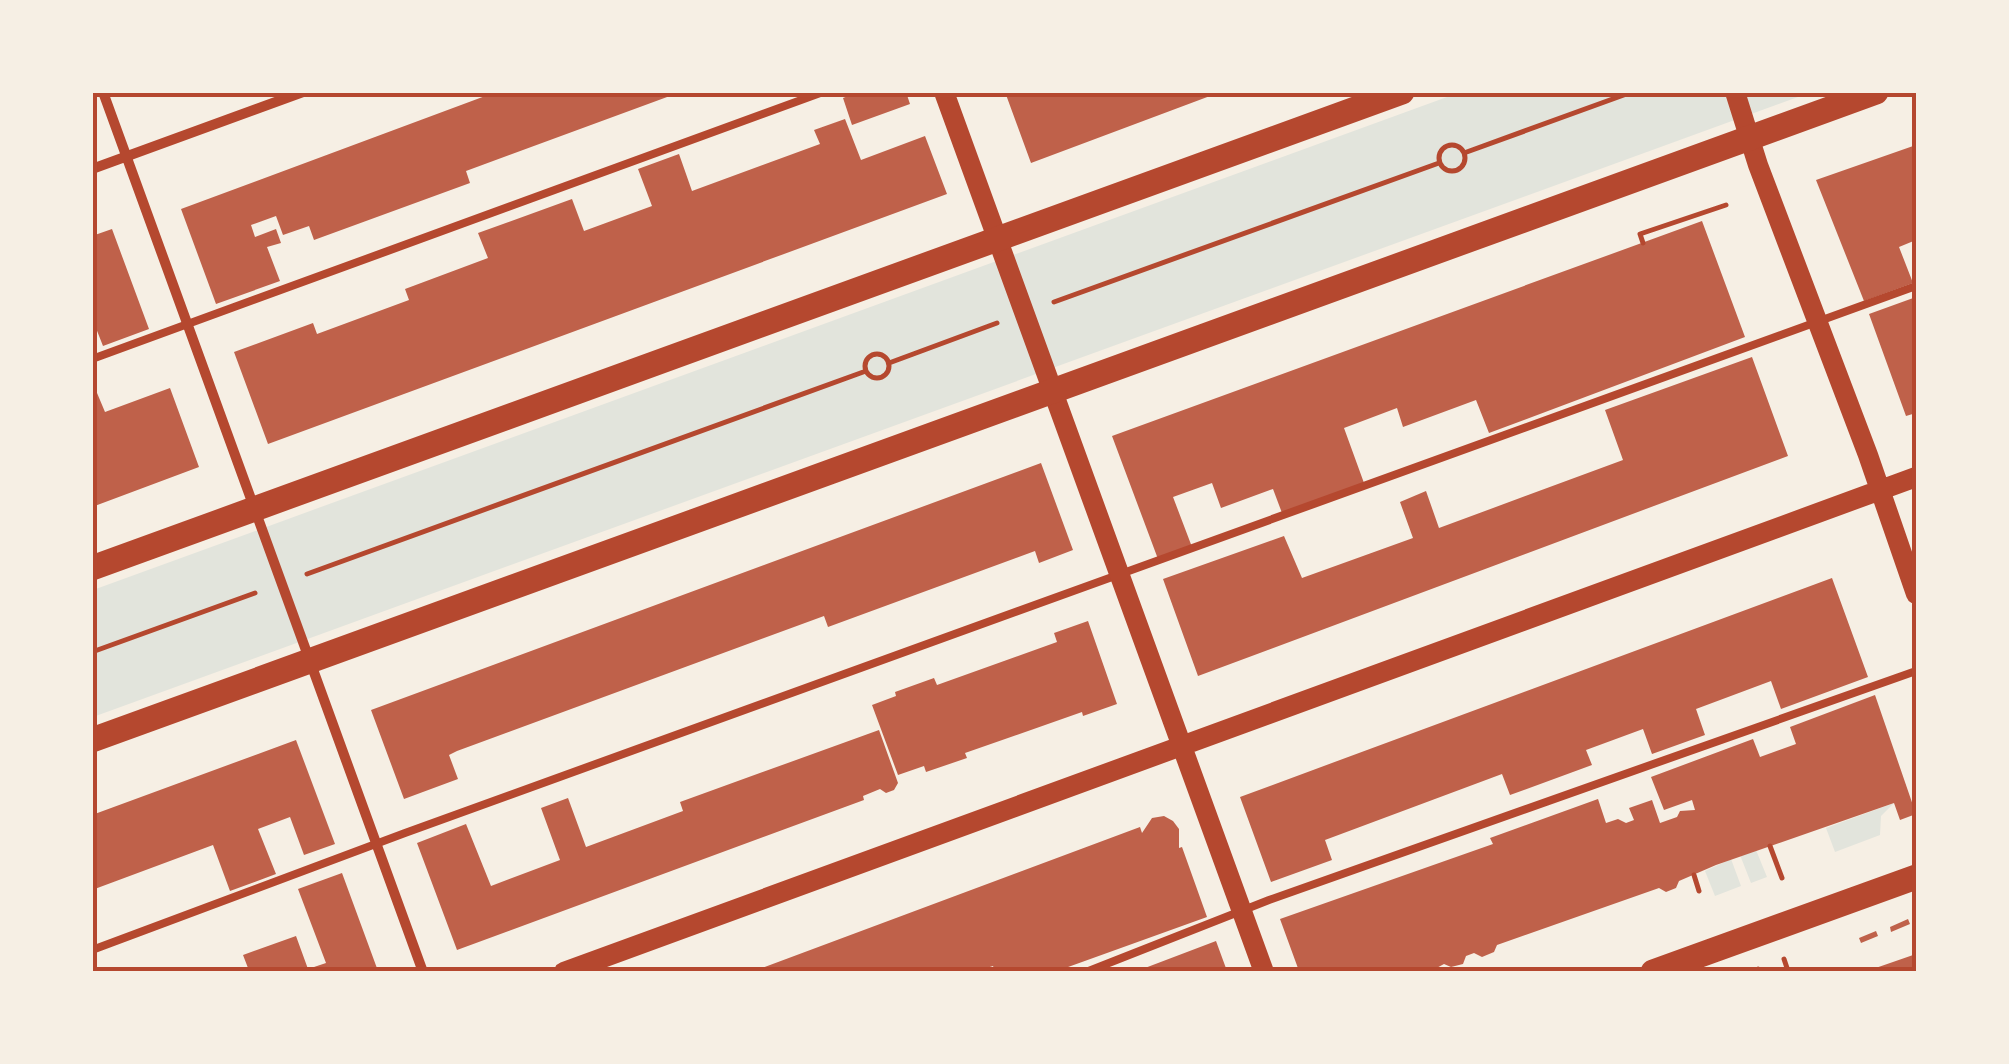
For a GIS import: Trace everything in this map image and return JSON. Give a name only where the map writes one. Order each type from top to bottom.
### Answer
[{"type":"main road","points":[[944,92],[1264,972]]},
{"type":"main road","points":[[92,568],[1402,92]]},
{"type":"main road","points":[[1735,92],[1758,165],[1881,490],[1916,594]]},
{"type":"main road","points":[[92,740],[1876,92]]},
{"type":"main road","points":[[564,972],[1916,478]]},
{"type":"main road","points":[[1653,972],[1916,876]]},
{"type":"street","points":[[103,92],[423,972]]},
{"type":"street","points":[[92,169],[303,92]]},
{"type":"lane","points":[[92,359],[823,92]]},
{"type":"lane","points":[[92,950],[1916,286]]},
{"type":"lane","points":[[1086,972],[1242,912],[1916,672]]},
{"type":"path","points":[[1464,154],[1632,92]]},
{"type":"path","points":[[1447,145],[1456,145],[1464,154],[1458,169],[1445,169],[1440,162],[1439,154],[1447,145]]},
{"type":"path","points":[[1054,302],[1440,162]]},
{"type":"path","points":[[1642,243],[1640,234],[1726,204]]},
{"type":"path","points":[[889,363],[997,323]]},
{"type":"path","points":[[866,371],[867,360],[873,355],[881,355],[889,363]]},
{"type":"path","points":[[866,371],[881,378],[889,363]]},
{"type":"path","points":[[307,574],[866,371]]},
{"type":"path","points":[[92,652],[254,593]]},
{"type":"path","points":[[1770,846],[1782,878]]},
{"type":"path","points":[[1694,875],[1699,891]]},
{"type":"path","points":[[1784,959],[1787,968]]},
{"type":"shaded area","points":[[1458,93],[1809,93],[93,717],[93,590]]},
{"type":"shaded area","points":[[1894,803],[1881,816],[1880,835],[1835,852],[1826,828]]},
{"type":"shaded area","points":[[1756,850],[1767,877],[1751,883],[1740,855]]},
{"type":"shaded area","points":[[1731,859],[1741,886],[1715,896],[1705,871]]},
{"type":"building","points":[[496,92],[678,93],[466,171],[470,183],[314,240],[309,226],[283,235],[276,216],[251,225],[255,237],[276,229],[281,243],[267,247],[280,281],[216,304],[181,209]]},
{"type":"building","points":[[858,92],[906,92],[910,104],[852,125],[843,98]]},
{"type":"building","points":[[1005,92],[1218,92],[1218,93],[1031,163]]},
{"type":"building","points":[[845,119],[861,160],[925,136],[947,194],[268,444],[234,352],[313,323],[317,334],[409,300],[405,289],[488,258],[478,233],[572,199],[584,231],[652,206],[638,169],[679,154],[692,191],[820,144],[814,130]]},
{"type":"building","points":[[1916,145],[1916,240],[1899,247],[1913,283],[1864,301],[1816,180]]},
{"type":"building","points":[[1702,221],[1745,337],[1489,433],[1476,400],[1403,427],[1397,408],[1344,428],[1364,483],[1282,513],[1273,489],[1221,508],[1212,483],[1173,497],[1192,547],[1158,559],[1112,436]]},
{"type":"building","points":[[112,229],[149,329],[103,346],[92,318],[92,236]]},
{"type":"building","points":[[1916,297],[1916,413],[1906,416],[1869,314]]},
{"type":"building","points":[[1752,357],[1788,456],[1198,676],[1163,579],[1284,536],[1302,578],[1413,538],[1400,502],[1426,491],[1439,528],[1623,460],[1605,410]]},
{"type":"building","points":[[92,381],[105,412],[170,388],[199,467],[92,507]]},
{"type":"building","points":[[1041,463],[1073,550],[1039,563],[1035,551],[828,627],[824,616],[457,751],[449,755],[458,779],[404,799],[371,710]]},
{"type":"building","points":[[1832,578],[1868,677],[1781,709],[1771,681],[1696,709],[1705,735],[1652,754],[1643,729],[1586,750],[1592,765],[1510,795],[1502,774],[1325,840],[1332,860],[1271,882],[1240,797]]},
{"type":"building","points":[[1088,621],[1117,704],[1083,716],[1082,712],[965,753],[967,758],[926,772],[924,766],[898,775],[872,705],[934,678],[937,685],[1057,642],[1054,633]]},
{"type":"building","points":[[1875,695],[1916,814],[1900,820],[1894,803],[1716,865],[1679,881],[1676,888],[1666,892],[1659,888],[1497,945],[1494,952],[1482,957],[1474,953],[1466,956],[1463,964],[1444,964],[1431,971],[1299,971],[1280,919],[1493,844],[1490,838],[1598,799],[1606,823],[1634,820],[1629,808],[1652,800],[1660,823],[1677,817],[1680,811],[1695,810],[1692,800],[1664,810],[1651,777],[1753,739],[1760,757],[1796,744],[1790,727]]},
{"type":"building","points":[[879,730],[898,783],[894,790],[886,793],[880,789],[863,796],[864,800],[457,950],[417,843],[466,824],[491,886],[560,860],[541,808],[568,798],[586,847],[683,811],[680,802]]},
{"type":"building","points":[[296,740],[335,844],[304,855],[290,817],[258,829],[276,874],[230,891],[213,845],[92,890],[92,815]]},
{"type":"building","points":[[1164,816],[1179,829],[1179,848],[1182,847],[1207,917],[1057,971],[995,971],[993,966],[977,971],[754,971],[1140,827],[1142,833],[1152,818]]},
{"type":"building","points":[[342,873],[378,971],[239,971],[248,968],[243,955],[296,936],[308,969],[326,963],[298,889]]},
{"type":"building","points":[[1908,919],[1910,924],[1891,932],[1890,927]]},
{"type":"building","points":[[1876,931],[1878,936],[1861,943],[1859,938]]},
{"type":"building","points":[[1216,941],[1227,971],[1137,971]]},
{"type":"building","points":[[1916,954],[1916,971],[1867,971]]}]
